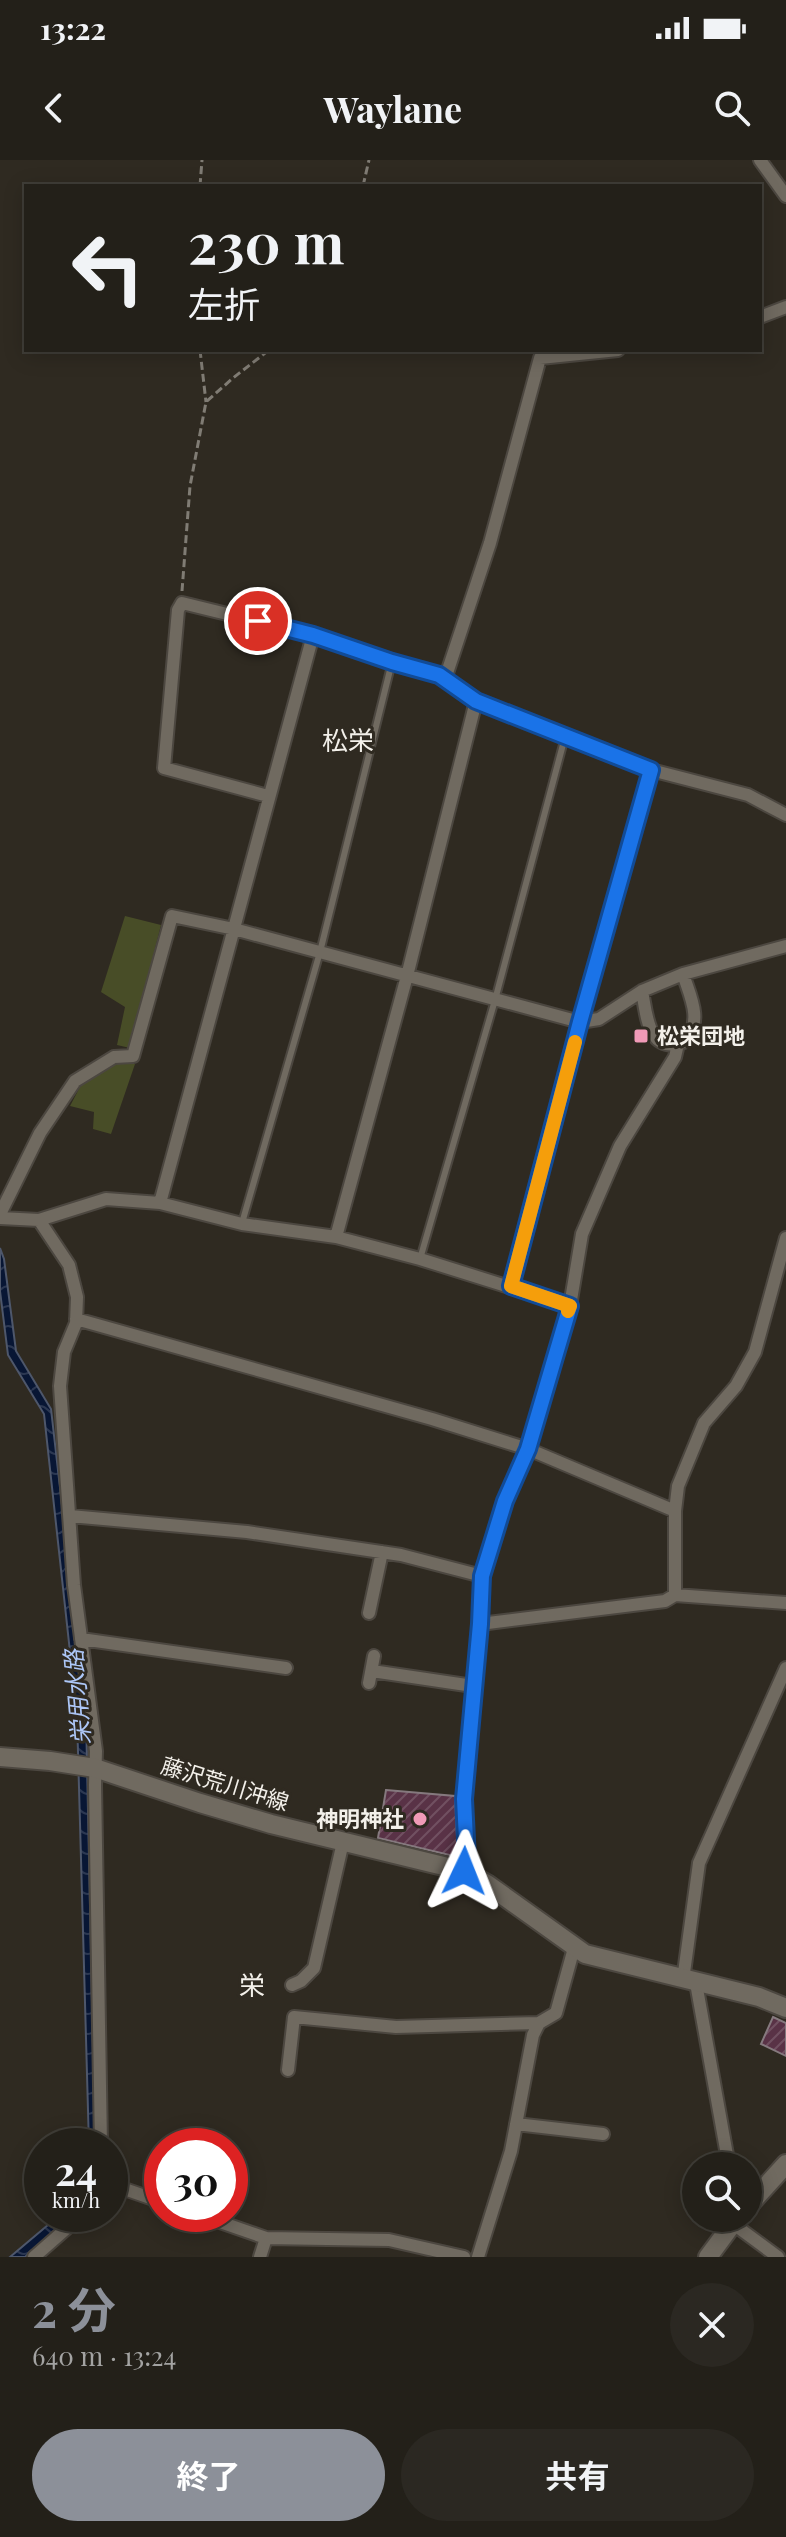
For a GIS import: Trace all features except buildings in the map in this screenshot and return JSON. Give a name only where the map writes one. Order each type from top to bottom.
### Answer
[{"type":"main road","name":"藤沢荒川沖線","points":[[0,1757],[95,1768],[200,1803],[464,1871],[585,1954],[759,1997],[786,2008]]},
{"type":"main road","points":[[762,2191],[786,2164]]},
{"type":"main road","points":[[708,2257],[726,2232]]},
{"type":"street","points":[[760,160],[786,196]]},
{"type":"street","points":[[762,316],[786,307]]},
{"type":"street","points":[[445,679],[490,543],[540,358],[598,352]]},
{"type":"street","points":[[268,796],[164,768],[178,610],[182,603],[313,635],[439,675],[476,701],[565,737],[651,770],[748,795],[786,815]]},
{"type":"street","points":[[160,1203],[313,635]]},
{"type":"street","points":[[336,1237],[407,976],[476,701]]},
{"type":"street","points":[[511,1286],[580,1022],[651,770]]},
{"type":"street","points":[[570,1306],[420,1259],[336,1237],[242,1224],[160,1203],[106,1199],[39,1220],[0,1216],[40,1133],[75,1081],[114,1057],[133,1056],[172,916],[234,929],[580,1022],[599,1019],[642,991],[683,974],[786,946]]},
{"type":"street","points":[[642,991],[648,1026],[653,1036],[669,1044],[686,1041],[694,1025],[695,1013],[683,974]]},
{"type":"street","points":[[464,1871],[467,1860],[464,1799],[482,1576],[505,1501],[528,1449],[570,1306],[582,1234],[620,1146],[675,1057],[678,1044]]},
{"type":"street","points":[[39,1220],[69,1265],[77,1297],[76,1319],[64,1352],[60,1386],[81,1639],[96,1751],[101,2128]]},
{"type":"street","points":[[675,1595],[678,1486],[704,1423],[736,1386],[755,1352],[786,1238]]},
{"type":"street","points":[[76,1319],[528,1449],[675,1511]]},
{"type":"street","points":[[70,1516],[247,1532],[382,1552],[482,1576]]},
{"type":"street","points":[[369,1613],[382,1552]]},
{"type":"street","points":[[480,1624],[665,1601],[675,1595],[786,1603]]},
{"type":"street","points":[[81,1639],[286,1668]]},
{"type":"street","points":[[374,1656],[371,1677],[473,1686]]},
{"type":"street","points":[[726,2152],[690,1981],[699,1863],[786,1668]]},
{"type":"street","points":[[292,1985],[314,1968],[343,1842]]},
{"type":"street","points":[[288,2070],[294,2017],[396,2027],[539,2023],[556,2013],[574,1948]]},
{"type":"street","points":[[478,2257],[511,2151],[533,2035],[539,2023]]},
{"type":"street","points":[[516,2124],[603,2134]]},
{"type":"street","points":[[34,2257],[62,2232]]},
{"type":"street","points":[[248,2232],[266,2238],[389,2240],[464,2257]]},
{"type":"street","points":[[748,2232],[778,2257]]},
{"type":"street","points":[[260,2257],[266,2238]]},
{"type":"lane","points":[[242,1224],[320,952],[392,662]]},
{"type":"lane","points":[[420,1259],[495,1000],[565,737]]},
{"type":"path","points":[[200,184],[202,160]]},
{"type":"path","points":[[363,184],[369,160]]},
{"type":"path","points":[[182,603],[190,486],[206,402],[200,352]]},
{"type":"path","points":[[206,402],[266,352]]},
{"type":"green space","points":[[125,916],[161,925],[130,1048],[117,1045],[125,1007],[101,992]]},
{"type":"green space","points":[[117,1062],[135,1064],[111,1134],[93,1129],[94,1112],[70,1106],[82,1083]]},
{"type":"water","name":"栄用水路","points":[[0,1248],[16,1351],[51,1409],[86,1715],[95,2128],[88,2128],[77,1716],[44,1414],[8,1355],[0,1291]]},
{"type":"water","points":[[40,2232],[53,2232],[25,2257],[10,2257]]},
{"type":"slow traffic","points":[[568,1311],[570,1306],[511,1286],[575,1042]]},
{"type":"place","name":"松栄団地","points":[[641,1036]]},
{"type":"place","name":"神明神社","points":[[420,1819]]},
{"type":"district","name":"松栄","points":[[348,741]]},
{"type":"district","name":"栄","points":[[252,1986]]},
{"type":"route","points":[[258,621],[439,675],[476,701],[651,770],[580,1022],[511,1286],[570,1306],[528,1449],[505,1501],[482,1576],[464,1799],[467,1860],[464,1871]]}]
